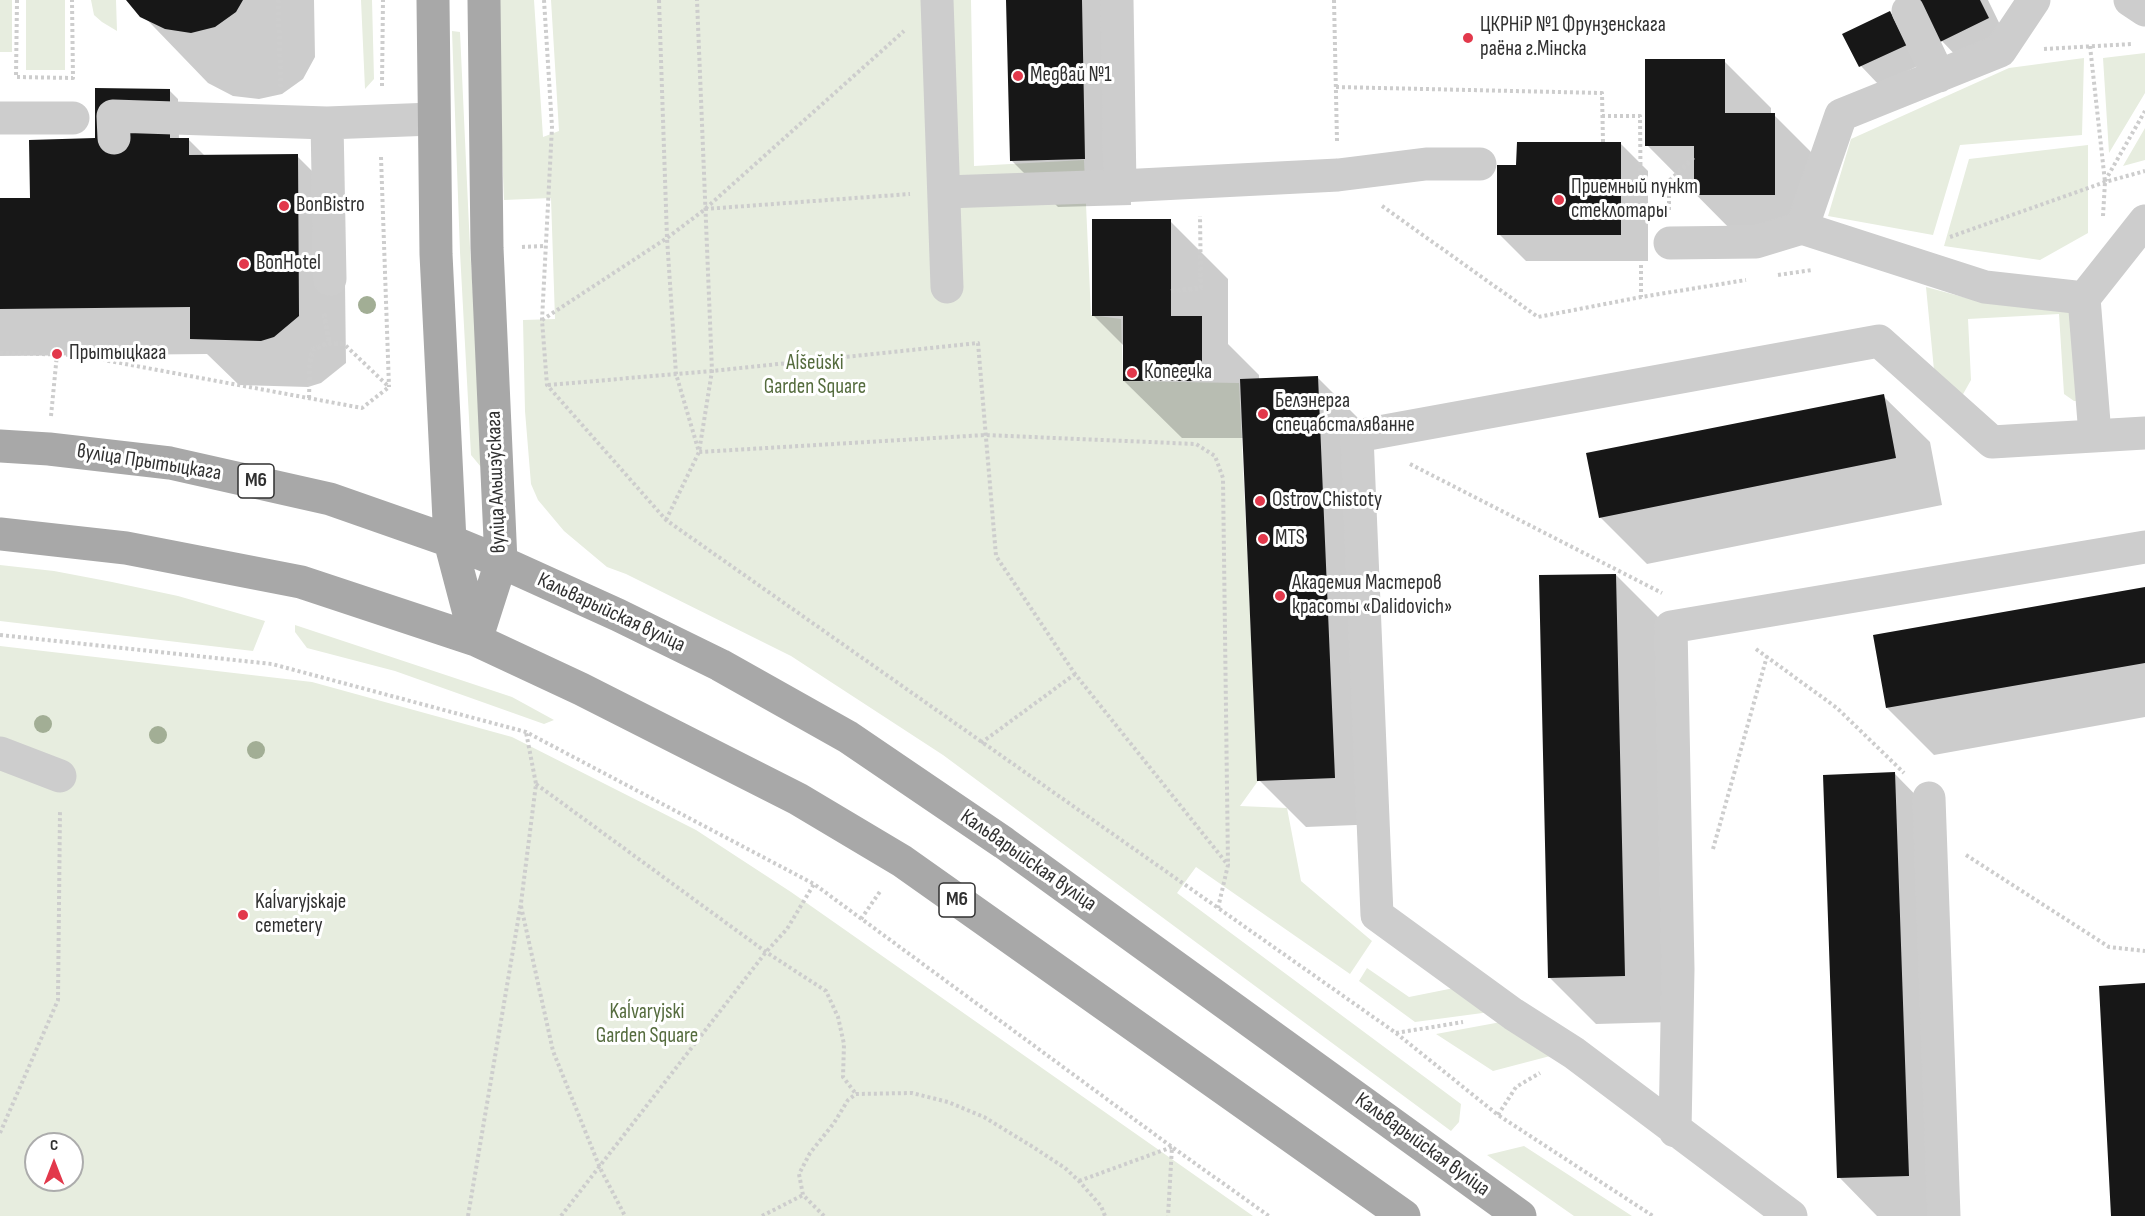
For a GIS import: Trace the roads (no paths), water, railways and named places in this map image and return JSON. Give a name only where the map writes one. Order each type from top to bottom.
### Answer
[{"type":"main road","points":[[433,0],[436,254],[450,541],[476,640]]},
{"type":"main road","name":"вуліца Альшэўскага","points":[[476,640],[501,562],[487,248],[484,0]]},
{"type":"main road","name":"вуліца Прытыцкага","points":[[0,446],[49,449],[170,463],[246,479],[330,499],[450,541],[501,562]]},
{"type":"main road","name":"М6","points":[[0,534],[126,549],[301,582],[476,640],[581,689],[798,799],[902,861],[1404,1216]]},
{"type":"main road","name":"Кальварыйская вуліца","points":[[501,562],[618,615],[720,665],[848,737],[1005,843],[1520,1216]]},
{"type":"lane","points":[[937,0],[947,287]]},
{"type":"lane","points":[[1117,0],[1120,186]]},
{"type":"lane","points":[[1802,228],[1841,115],[2000,51],[2034,0]]},
{"type":"lane","points":[[2130,0],[2145,10]]},
{"type":"lane","points":[[1908,11],[1939,76]]},
{"type":"lane","points":[[0,118],[73,118]]},
{"type":"lane","points":[[127,131],[433,119]]},
{"type":"lane","points":[[327,123],[330,279]]},
{"type":"lane","points":[[945,192],[1338,175],[1426,164],[1480,164]]},
{"type":"lane","points":[[2095,435],[2084,298],[2145,221]]},
{"type":"lane","points":[[1670,243],[1756,242],[1802,228],[1985,287],[2084,298]]},
{"type":"lane","points":[[1791,1216],[1574,1053],[1513,1014],[1377,915],[1357,436],[1879,341],[1992,442],[2145,433]]},
{"type":"lane","points":[[1676,1131],[1678,969],[1671,627],[2145,547]]},
{"type":"lane","points":[[0,753],[60,776]]},
{"type":"lane","points":[[1929,798],[1944,1216]]},
{"type":"place","name":"ЦКРНіР №1 Фрунзенскага раёна г.Мінска","points":[[1468,38]]},
{"type":"place","name":"Медвай №1","points":[[1018,76]]},
{"type":"place","name":"Приемный пункт стеклотары","points":[[1559,200]]},
{"type":"place","name":"BonBistro","points":[[284,206]]},
{"type":"place","name":"BonHotel","points":[[244,264]]},
{"type":"place","name":"Прытыцкага","points":[[57,354]]},
{"type":"place","name":"Копеечка","points":[[1132,373]]},
{"type":"place","name":"Белэнерга спецабсталяванне","points":[[1263,414]]},
{"type":"place","name":"Ostrov Chistoty","points":[[1260,501]]},
{"type":"place","name":"MTS","points":[[1263,539]]},
{"type":"place","name":"Академия Мастеров красоты «Dalidovich»","points":[[1280,596]]},
{"type":"place","name":"Kaĺvaryjskaje cemetery","points":[[243,915]]},
{"type":"park label","name":"Aĺšeŭski Garden Square","points":[[815,376]]},
{"type":"park label","name":"Kaĺvaryjski Garden Square","points":[[647,1025]]}]
